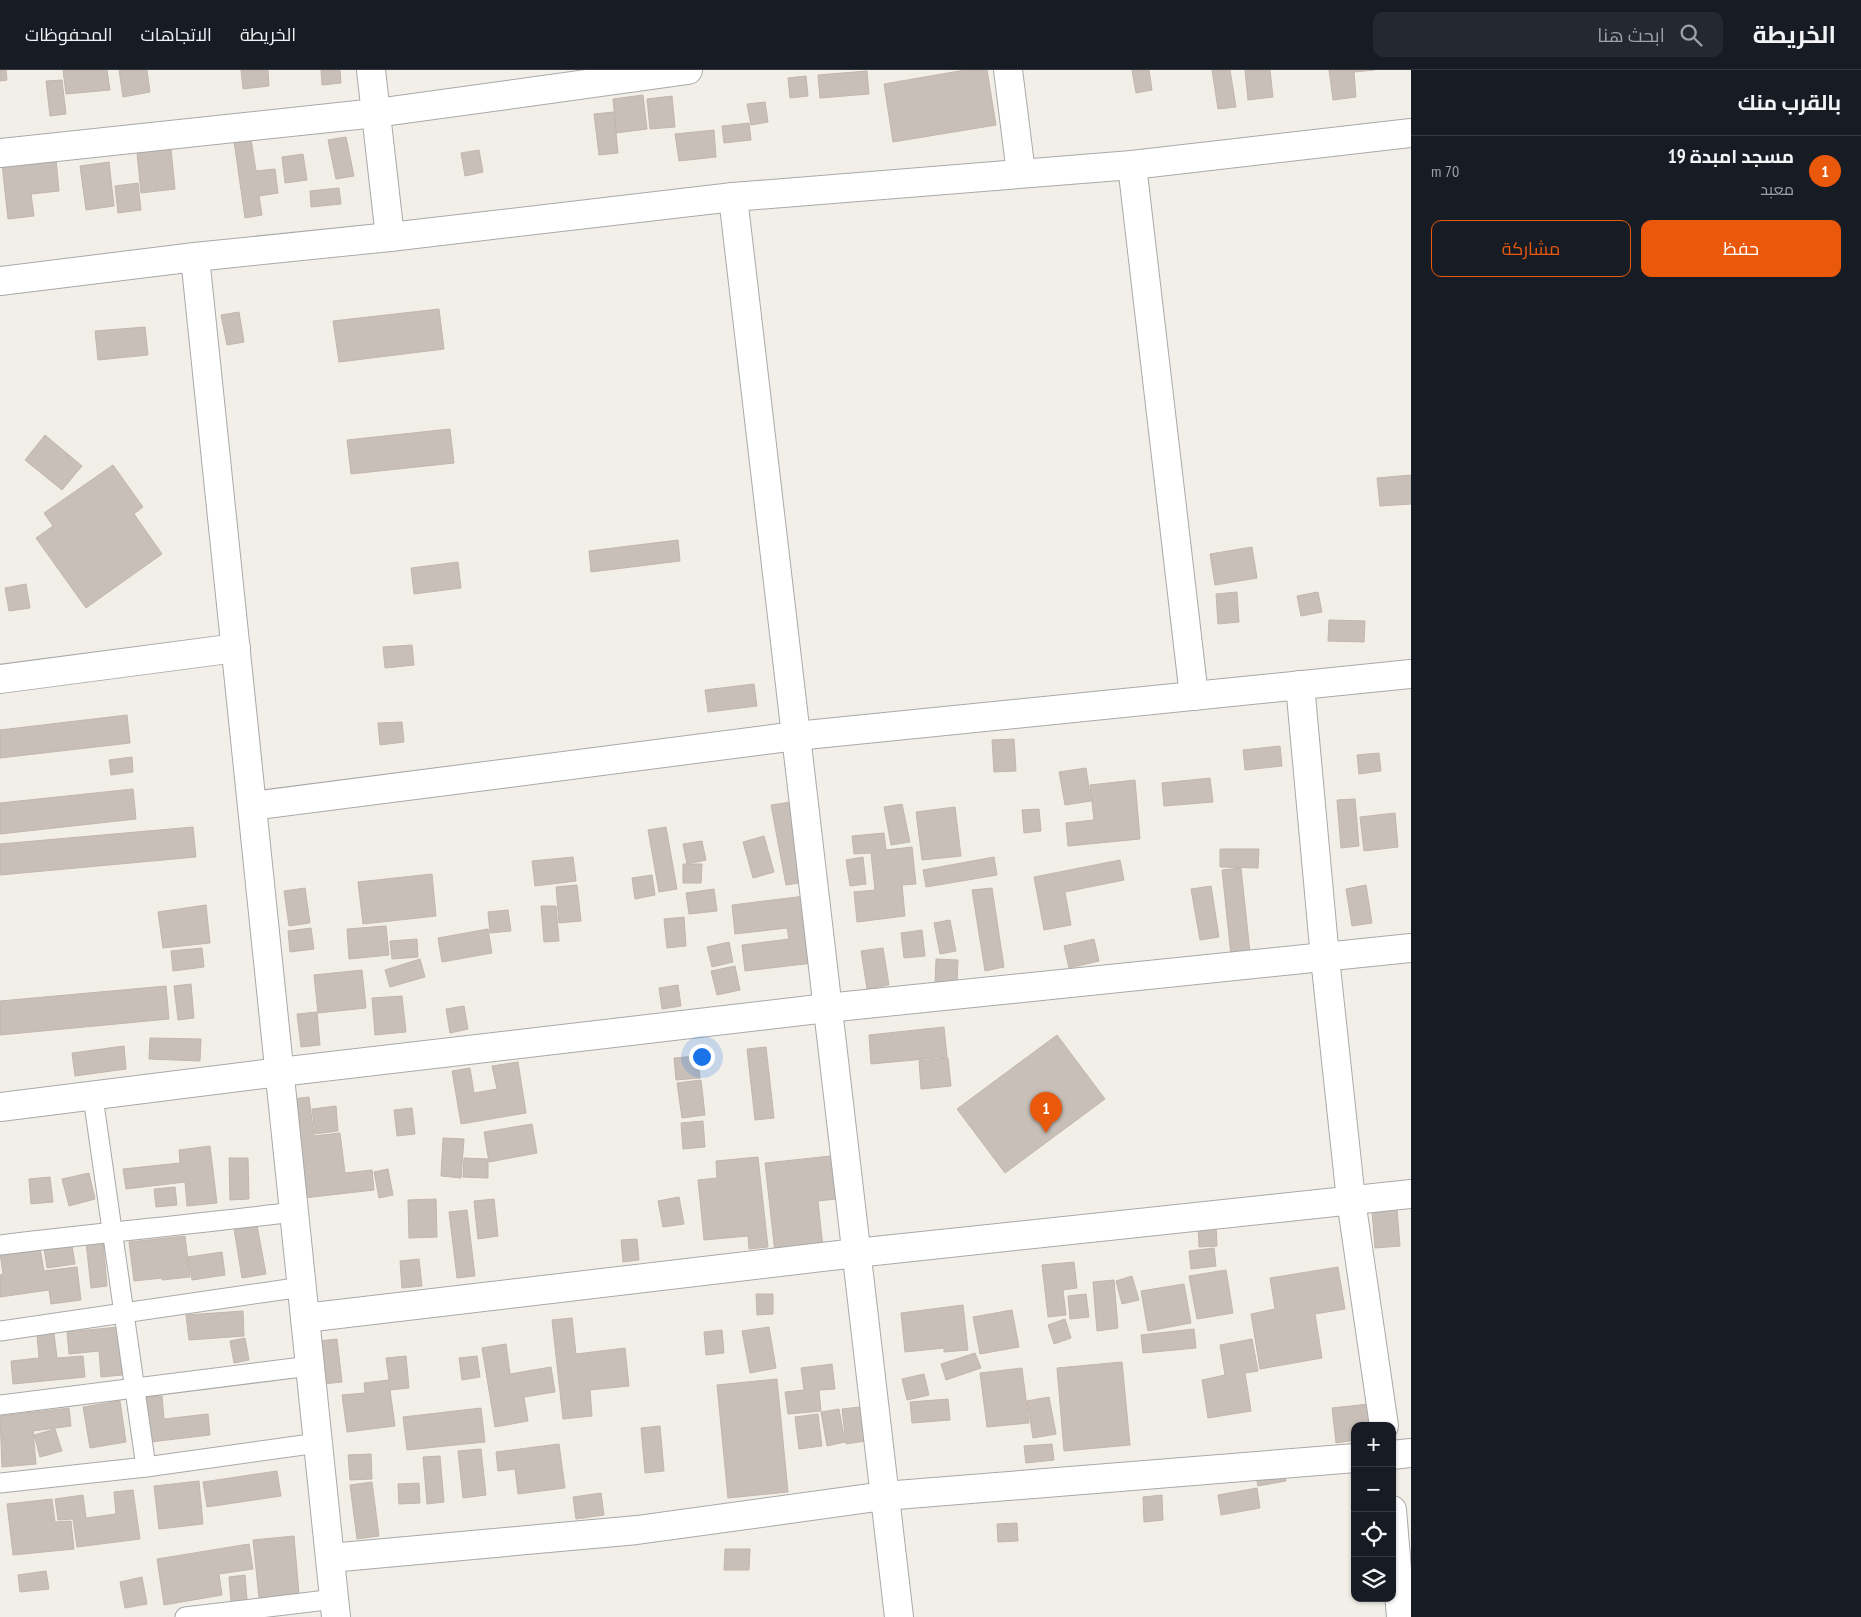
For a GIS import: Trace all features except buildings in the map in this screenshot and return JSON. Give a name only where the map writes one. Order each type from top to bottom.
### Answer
[{"type":"street","points":[[372,70],[390,237]]},
{"type":"street","points":[[0,153],[376,113],[688,70]]},
{"type":"street","points":[[1008,70],[1021,173]]},
{"type":"street","points":[[0,281],[195,257],[390,237],[733,197],[1132,165],[1411,133]]},
{"type":"street","points":[[1132,165],[1194,696]]},
{"type":"street","points":[[733,197],[899,1617]]},
{"type":"street","points":[[195,257],[335,1608]]},
{"type":"street","points":[[0,679],[236,648]]},
{"type":"street","points":[[252,806],[796,736],[1411,674]]},
{"type":"street","points":[[1300,685],[1325,958],[1351,1200],[1383,1422]]},
{"type":"street","points":[[0,1107],[827,1008],[1411,948]]},
{"type":"street","points":[[305,1318],[856,1253],[1411,1194]]},
{"type":"street","points":[[1396,1455],[1411,1453]]},
{"type":"street","points":[[330,1558],[637,1530],[884,1496],[1351,1458]]},
{"type":"street","points":[[1392,1512],[1401,1617]]},
{"type":"lane","points":[[93,1097],[146,1467]]},
{"type":"lane","points":[[0,1245],[294,1212]]},
{"type":"lane","points":[[0,1330],[302,1287]]},
{"type":"lane","points":[[0,1405],[310,1366]]},
{"type":"lane","points":[[0,1483],[146,1467],[318,1443]]},
{"type":"lane","points":[[185,1617],[335,1608]]},
{"type":"place","name":"مسجد امبدة 19","points":[[1046,1133]]}]
